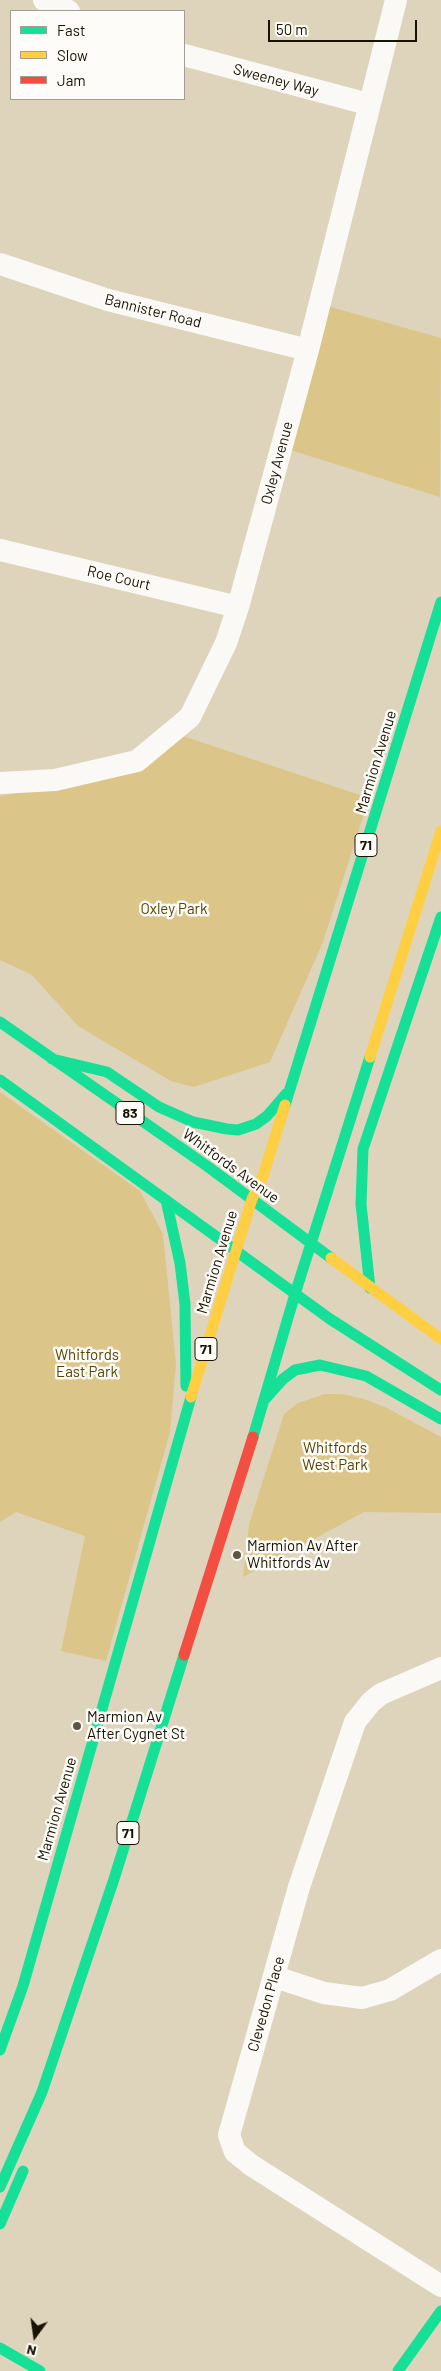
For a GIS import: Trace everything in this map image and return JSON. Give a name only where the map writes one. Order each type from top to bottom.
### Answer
[{"type":"main road","name":"Marmion Avenue","points":[[0,2050],[23,1986],[187,1410],[252,1199],[263,1176],[441,602]]},
{"type":"main road","points":[[441,833],[441,865]]},
{"type":"main road","name":"71","points":[[0,2187],[42,2092],[114,1879],[234,1493],[266,1398],[294,1294],[441,833]]},
{"type":"main road","points":[[370,1288],[361,1204],[363,1149],[441,917]]},
{"type":"main road","name":"Whitfords Avenue","points":[[0,1022],[252,1199],[441,1340]]},
{"type":"main road","points":[[52,1059],[107,1072],[159,1108],[194,1122],[227,1129],[238,1130],[256,1124],[267,1116],[290,1089]]},
{"type":"main road","points":[[0,1080],[294,1294],[441,1390]]},
{"type":"main road","points":[[166,1200],[180,1263],[185,1304],[187,1410]]},
{"type":"main road","points":[[266,1398],[283,1379],[295,1370],[320,1365],[366,1376],[441,1419]]},
{"type":"main road","points":[[42,2092],[45,2120]]},
{"type":"main road","points":[[0,2224],[26,2164]]},
{"type":"main road","points":[[398,2371],[408,2354],[441,2311]]},
{"type":"main road","points":[[0,2348],[40,2371]]},
{"type":"street","points":[[44,0],[67,10]]},
{"type":"street","name":"Oxley Avenue","points":[[0,783],[54,780],[137,761],[190,717],[226,643],[238,607],[308,350],[368,104],[396,0]]},
{"type":"street","name":"Sweeney Way","points":[[185,55],[368,104]]},
{"type":"street","name":"Bannister Road","points":[[0,264],[108,300],[308,350]]},
{"type":"street","name":"Roe Court","points":[[0,550],[238,607]]},
{"type":"street","name":"Clevedon Place","points":[[441,1668],[381,1694],[371,1702],[355,1722],[299,1887],[229,2135],[235,2152],[279,2185],[441,2286]]},
{"type":"street","points":[[275,1977],[324,1992],[362,1998],[390,1990],[441,1960]]},
{"type":"green space","points":[[320,304],[441,338],[440,497],[281,447]]},
{"type":"green space","name":"Oxley Park","points":[[183,736],[369,798],[323,942],[270,1062],[194,1087],[171,1081],[78,1026],[32,975],[0,960],[0,796],[101,779]]},
{"type":"green space","name":"Whitfords East Park","points":[[0,1092],[140,1191],[163,1234],[176,1364],[170,1432],[106,1661],[61,1651],[85,1536],[16,1512],[0,1522]]},
{"type":"green space","name":"Whitfords West Park","points":[[325,1394],[342,1394],[364,1399],[385,1407],[441,1437],[441,1513],[364,1512],[243,1577],[249,1525],[284,1414],[298,1403]]},
{"type":"traffic: fast","points":[[285,1105],[441,602]]},
{"type":"traffic: fast","points":[[370,1288],[361,1204],[363,1149],[441,917]]},
{"type":"traffic: fast","points":[[0,1022],[207,1166],[331,1258]]},
{"type":"traffic: fast","points":[[253,1437],[295,1294],[370,1057]]},
{"type":"traffic: fast","points":[[52,1059],[107,1072],[159,1107],[193,1122],[227,1129],[238,1130],[256,1124],[267,1116],[286,1094]]},
{"type":"traffic: fast","points":[[0,1080],[330,1319],[441,1390]]},
{"type":"traffic: fast","points":[[166,1200],[180,1263],[185,1304],[186,1386]]},
{"type":"traffic: fast","points":[[266,1398],[283,1379],[295,1370],[320,1365],[366,1376],[441,1419]]},
{"type":"traffic: fast","points":[[0,2050],[23,1986],[191,1397]]},
{"type":"traffic: fast","points":[[0,2187],[42,2092],[114,1879],[184,1655]]},
{"type":"traffic: fast","points":[[0,2224],[23,2171]]},
{"type":"traffic: fast","points":[[398,2371],[441,2311]]},
{"type":"traffic: fast","points":[[0,2348],[40,2371]]},
{"type":"traffic: slow","points":[[370,1057],[441,831]]},
{"type":"traffic: slow","points":[[191,1397],[252,1199],[263,1176],[285,1105]]},
{"type":"traffic: slow","points":[[331,1258],[441,1339]]},
{"type":"traffic: jam","points":[[184,1655],[253,1437]]},
{"type":"place","name":"Marmion Av After Whitfords Av","points":[[237,1555]]},
{"type":"place","name":"Marmion Av After Cygnet St","points":[[77,1726]]}]
